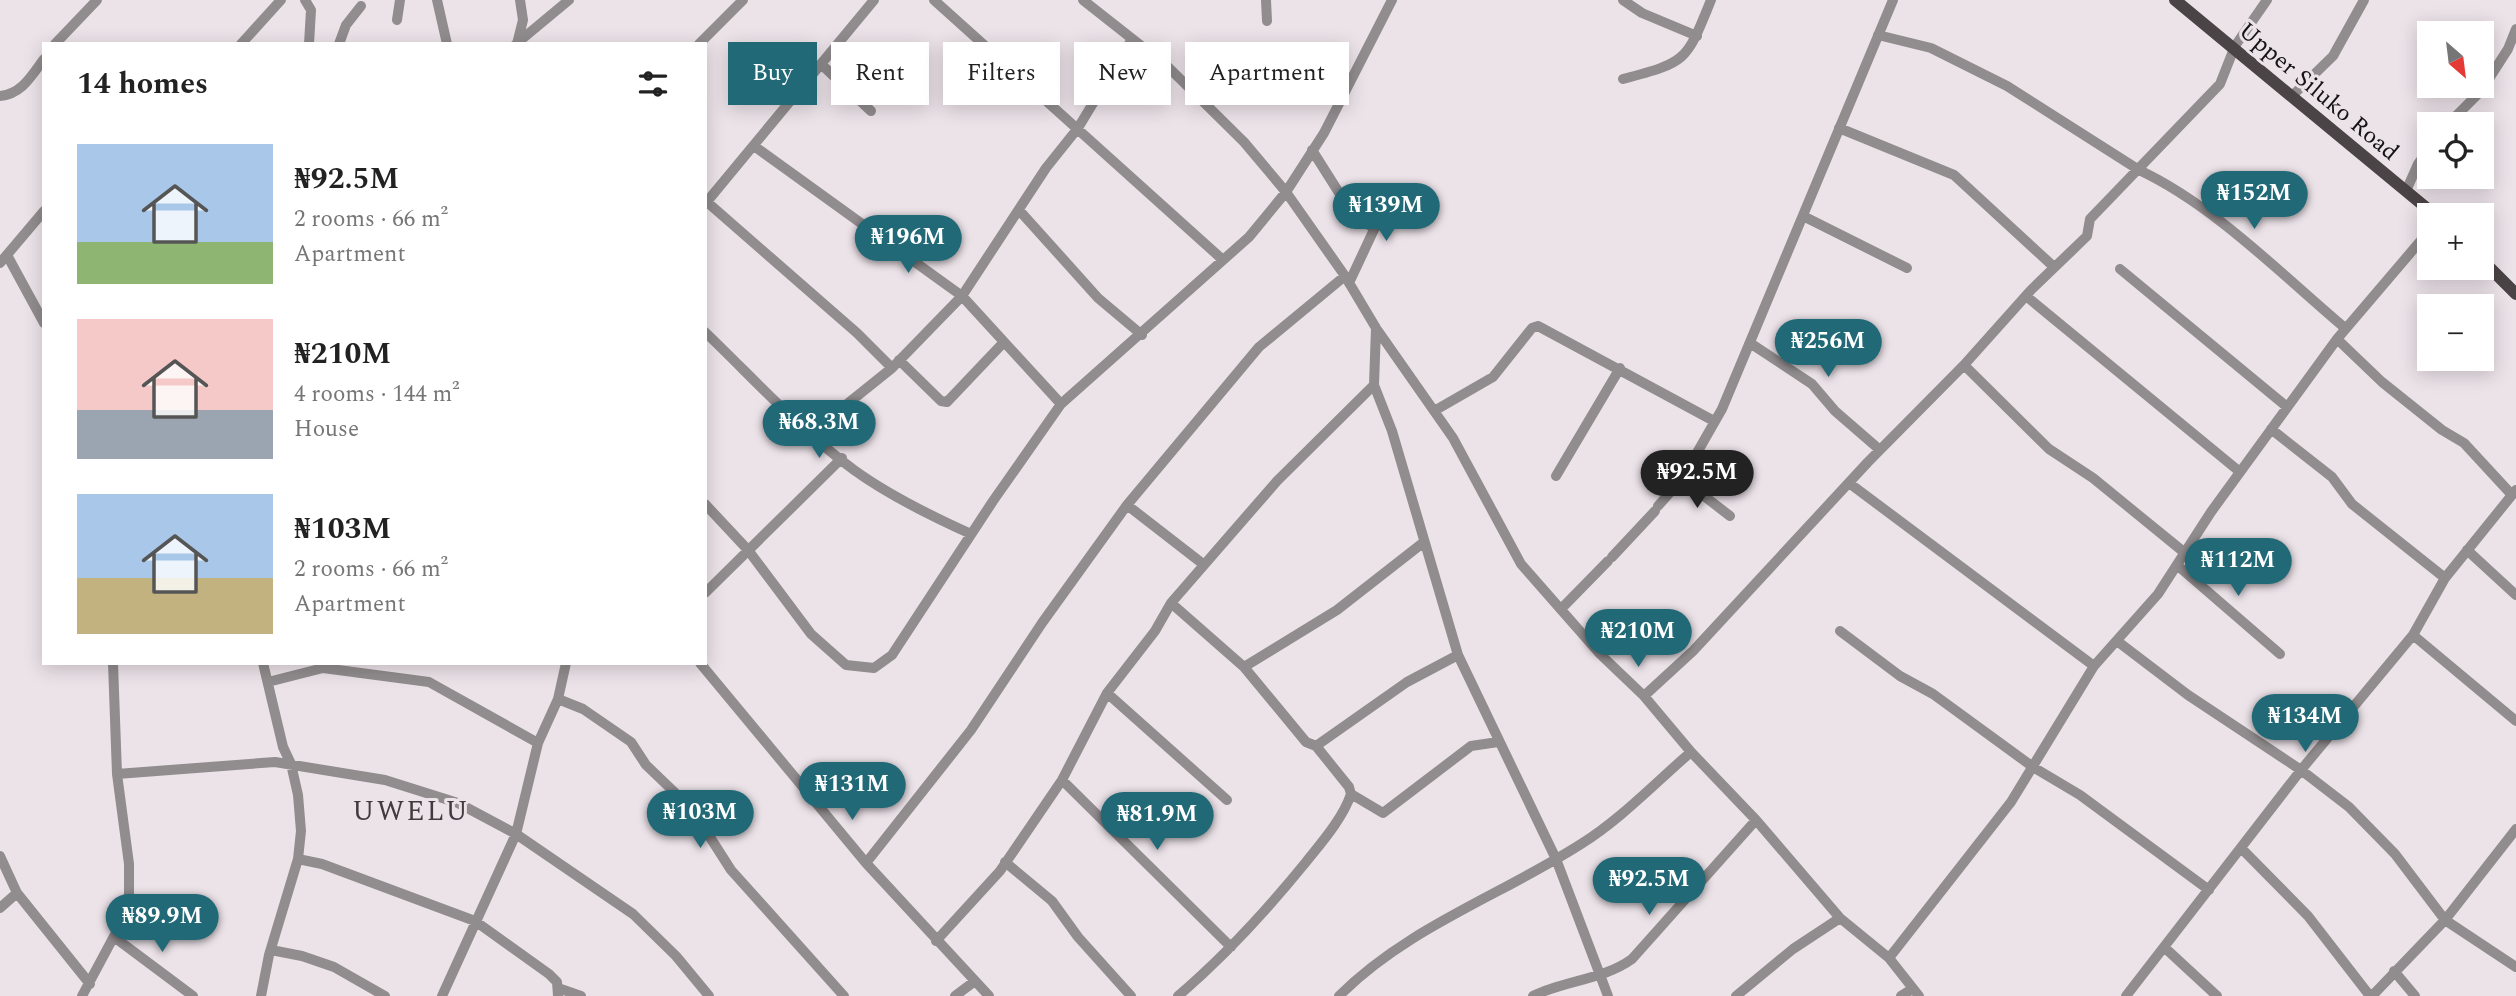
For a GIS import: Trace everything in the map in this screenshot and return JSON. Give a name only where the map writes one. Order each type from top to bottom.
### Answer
[{"type":"main road","name":"Upper Siluko Road","points":[[2175,0],[2235,46],[2420,203]]},
{"type":"main road","points":[[2494,272],[2516,294]]},
{"type":"street","points":[[57,42],[97,0]]},
{"type":"street","points":[[243,42],[281,0]]},
{"type":"street","points":[[305,0],[311,10],[309,42]]},
{"type":"street","points":[[397,20],[400,0]]},
{"type":"street","points":[[438,0],[447,42]]},
{"type":"street","points":[[517,42],[523,20],[520,0]]},
{"type":"street","points":[[518,42],[569,0]]},
{"type":"street","points":[[701,42],[743,0]]},
{"type":"street","points":[[707,202],[874,0]]},
{"type":"street","points":[[934,0],[1223,260]]},
{"type":"street","points":[[1083,0],[1207,102],[1286,192],[1434,411],[1521,564],[1600,654],[1644,696],[1691,752],[1756,820],[1840,918],[1889,958],[1915,993],[1901,996]]},
{"type":"street","points":[[1266,0],[1267,21]]},
{"type":"street","points":[[707,506],[748,550],[811,634],[846,664],[874,668],[892,655],[1061,404],[1142,335],[1249,237],[1286,192],[1312,150],[1392,0]]},
{"type":"street","points":[[1623,0],[1642,13],[1697,36]]},
{"type":"street","points":[[1623,79],[1669,67],[1681,60],[1697,36],[1711,0]]},
{"type":"street","points":[[1561,609],[1682,479],[1714,421],[1893,0]]},
{"type":"street","points":[[1644,696],[1693,651],[2026,296],[2087,236],[2090,219],[2220,83],[2235,46],[2267,0]]},
{"type":"street","points":[[2293,95],[2333,56],[2364,0]]},
{"type":"street","points":[[340,42],[346,25],[361,6]]},
{"type":"street","points":[[2460,112],[2512,52],[2516,29]]},
{"type":"street","points":[[1878,35],[1931,48],[2007,86],[2139,170],[2160,180],[2206,211],[2345,328]]},
{"type":"street","points":[[811,433],[896,364],[962,296],[1019,209],[1078,128],[1132,39]]},
{"type":"street","points":[[0,96],[16,92],[42,62]]},
{"type":"street","points":[[822,65],[871,111]]},
{"type":"street","points":[[1839,128],[1954,175],[2054,267]]},
{"type":"street","points":[[754,146],[962,296],[1061,404]]},
{"type":"street","points":[[1312,150],[1355,218],[1375,228]]},
{"type":"street","points":[[2406,191],[2417,166]]},
{"type":"street","points":[[866,863],[971,730],[1042,623],[1127,505],[1259,347],[1347,279],[1378,221],[1409,191]]},
{"type":"street","points":[[707,204],[857,333],[941,401],[947,402],[1004,342]]},
{"type":"street","points":[[1019,209],[1098,299],[1142,335]]},
{"type":"street","points":[[42,213],[4,259],[42,320]]},
{"type":"street","points":[[1803,216],[1907,268]]},
{"type":"street","points":[[1889,958],[1983,842],[2094,666],[2158,594],[2240,472],[2345,328],[2417,245]]},
{"type":"street","points":[[2120,269],[2287,407]]},
{"type":"street","points":[[2026,296],[2240,472]]},
{"type":"street","points":[[1434,411],[1493,377],[1532,328],[1538,326],[1714,421]]},
{"type":"street","points":[[1376,328],[1374,385],[1392,431],[1458,655],[1556,859],[1608,996]]},
{"type":"street","points":[[707,334],[811,433],[842,458],[928,514],[971,534]]},
{"type":"street","points":[[2126,996],[2301,770],[2413,635],[2445,578],[2514,492],[2464,443],[2442,430],[2382,382],[2337,339]]},
{"type":"street","points":[[1749,343],[1812,384],[1835,411],[1880,450]]},
{"type":"street","points":[[1964,365],[2049,449],[2093,478],[2185,553]]},
{"type":"street","points":[[1556,476],[1620,368]]},
{"type":"street","points":[[936,942],[1005,862],[1062,780],[1107,694],[1155,631],[1171,603],[1277,481],[1374,385]]},
{"type":"street","points":[[2271,429],[2332,477],[2352,504],[2445,578]]},
{"type":"street","points":[[707,591],[842,458]]},
{"type":"street","points":[[1682,479],[1730,516]]},
{"type":"street","points":[[1849,483],[2094,666]]},
{"type":"street","points":[[1127,505],[1203,564]]},
{"type":"street","points":[[1244,667],[1337,610],[1424,542]]},
{"type":"street","points":[[2467,550],[2516,595]]},
{"type":"street","points":[[2177,565],[2280,654]]},
{"type":"street","points":[[1171,603],[1244,667],[1306,742],[1316,746],[1349,786],[1351,794],[1322,843],[1273,904],[1178,996]]},
{"type":"street","points":[[1840,631],[1900,676],[1933,694],[2032,767],[2080,795],[2209,890]]},
{"type":"street","points":[[2413,635],[2516,720]]},
{"type":"street","points":[[2117,640],[2188,695],[2301,770],[2376,833],[2445,920],[2516,967]]},
{"type":"street","points":[[1316,746],[1407,681],[1458,655]]},
{"type":"street","points":[[82,996],[114,937],[129,894],[129,864],[117,774],[113,665]]},
{"type":"street","points":[[261,996],[271,950],[299,859],[298,795],[291,764],[283,747],[264,665]]},
{"type":"street","points":[[442,996],[516,834],[538,743],[558,699],[566,665]]},
{"type":"street","points":[[701,665],[866,863],[936,942],[989,996]]},
{"type":"street","points":[[268,682],[327,666],[429,682],[538,743]]},
{"type":"street","points":[[1107,694],[1227,800]]},
{"type":"street","points":[[558,699],[583,709],[631,742],[646,765],[692,809],[731,870],[844,996]]},
{"type":"street","points":[[1351,794],[1383,813],[1471,746],[1498,742]]},
{"type":"street","points":[[1339,996],[1357,978],[1414,935],[1556,859],[1626,809],[1691,752]]},
{"type":"street","points":[[117,774],[259,762],[291,764],[397,783],[458,803],[516,834],[633,914],[676,956],[709,996]]},
{"type":"street","points":[[1062,780],[1231,947]]},
{"type":"street","points":[[1533,996],[1564,982],[1600,974],[1632,959],[1756,820]]},
{"type":"street","points":[[2242,849],[2308,916],[2371,996],[2445,920],[2516,829]]},
{"type":"street","points":[[0,856],[17,893],[90,984]]},
{"type":"street","points":[[299,859],[322,864],[475,921],[549,974],[557,982],[558,992],[581,996]]},
{"type":"street","points":[[1005,862],[1052,901],[1078,937],[1131,996]]},
{"type":"street","points":[[0,908],[17,893]]},
{"type":"street","points":[[1736,996],[1793,949],[1840,918]]},
{"type":"street","points":[[114,937],[193,996]]},
{"type":"street","points":[[2164,947],[2217,996]]},
{"type":"street","points":[[271,950],[302,956],[334,967],[385,996]]},
{"type":"street","points":[[2394,971],[2416,996]]},
{"type":"street","points":[[955,996],[975,981]]},
{"type":"district","name":"UWELU","points":[[411,810]]}]
